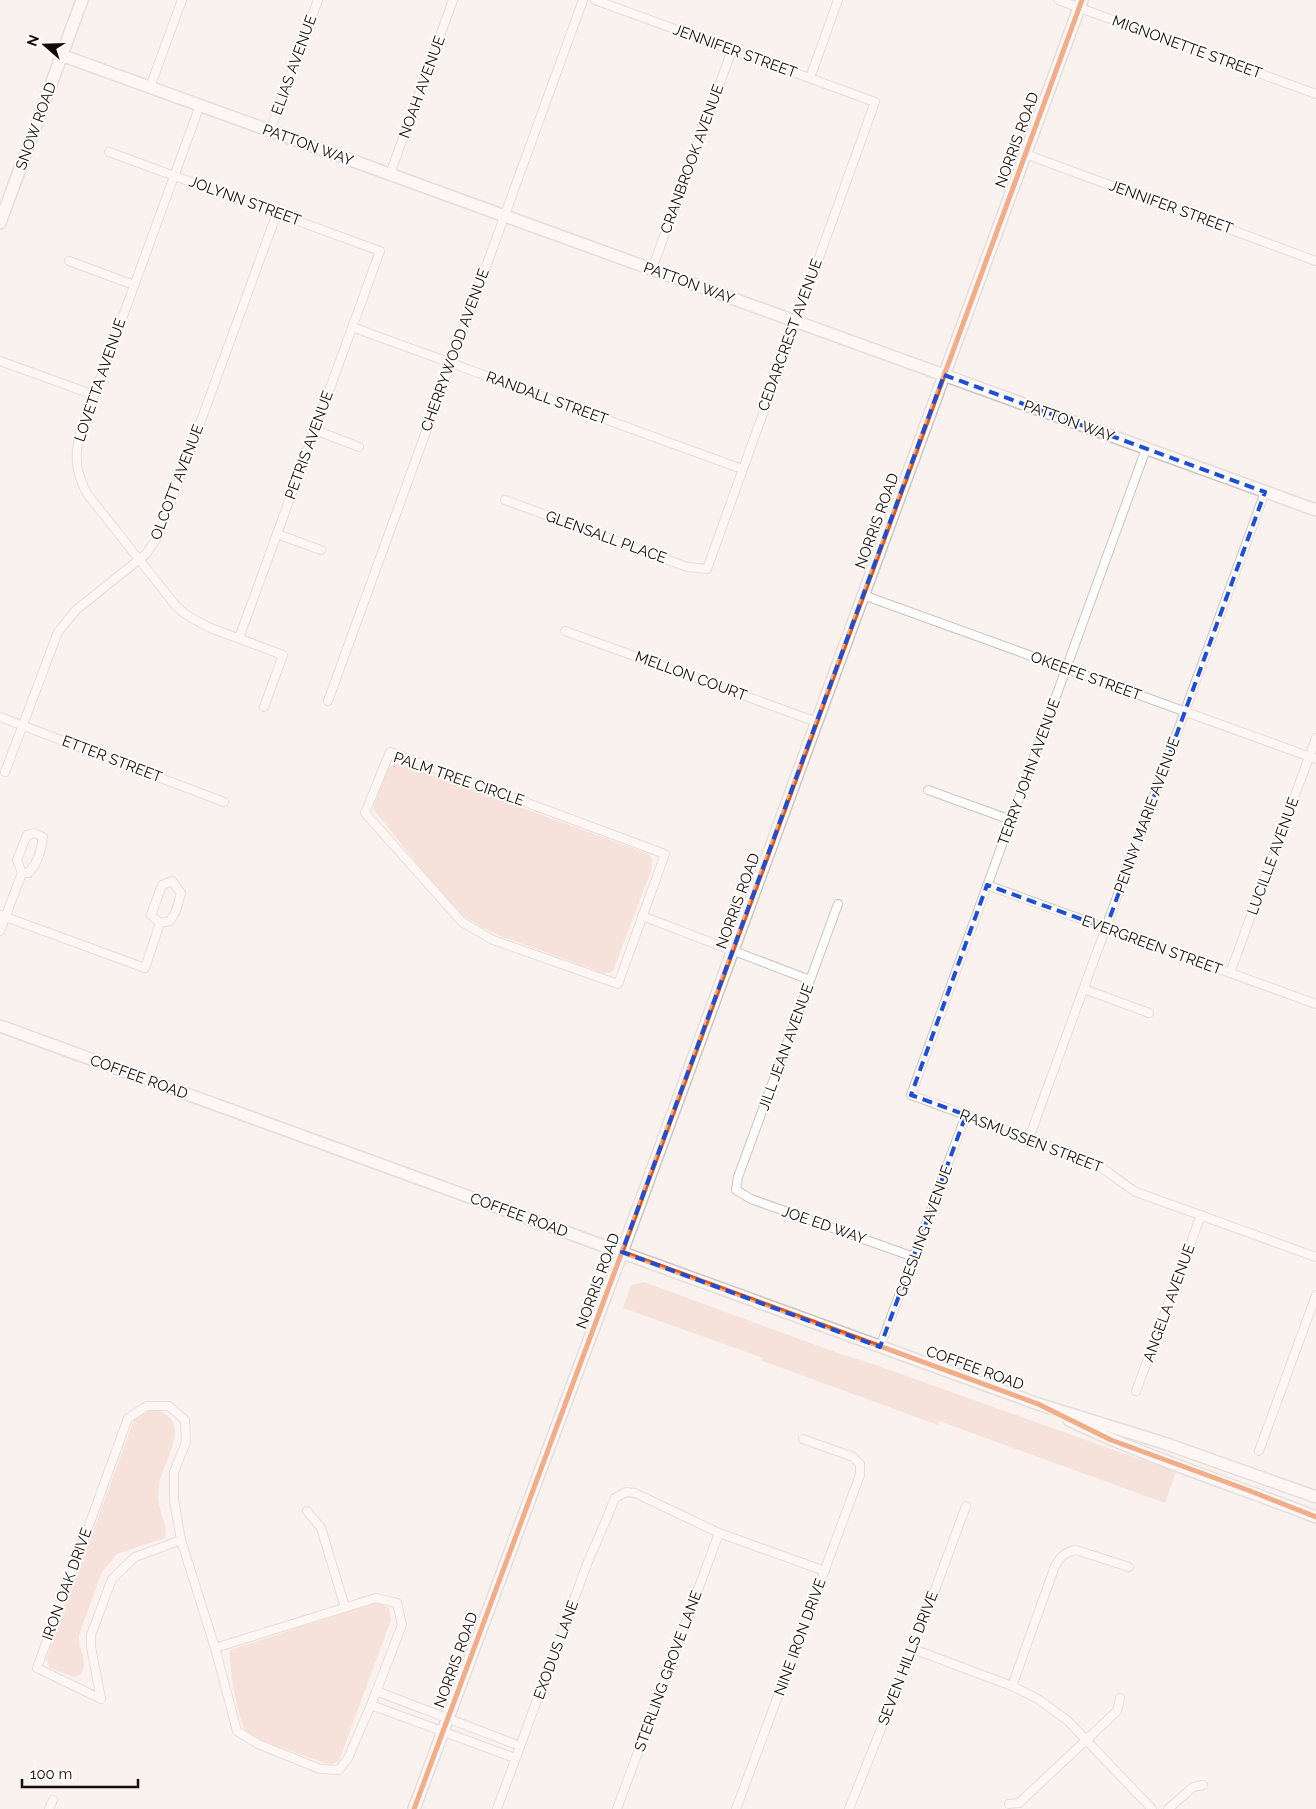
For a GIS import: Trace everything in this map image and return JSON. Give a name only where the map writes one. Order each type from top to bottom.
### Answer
[{"type":"street","name":"SNOW ROAD","points":[[0,223],[82,0]]},
{"type":"street","points":[[150,87],[182,0]]},
{"type":"street","name":"ELIAS AVENUE","points":[[270,131],[318,0]]},
{"type":"street","name":"NOAH AVENUE","points":[[390,174],[453,0]]},
{"type":"street","name":"CHERRYWOOD AVENUE","points":[[328,701],[583,0]]},
{"type":"street","name":"JENNIFER STREET","points":[[595,0],[875,102]]},
{"type":"street","points":[[810,78],[838,0]]},
{"type":"street","name":"MIGNONETTE STREET","points":[[1058,0],[1080,4],[1316,94]]},
{"type":"street","name":"NORRIS ROAD","points":[[414,1809],[622,1252],[1080,4]]},
{"type":"street","name":"CRANBROOK AVENUE","points":[[652,269],[732,50]]},
{"type":"street","name":"PATTON WAY","points":[[61,55],[1316,510]]},
{"type":"street","name":"CEDARCREST AVENUE","points":[[707,569],[875,102]]},
{"type":"street","name":"LOVETTA AVENUE","points":[[200,105],[78,437],[76,460],[78,473],[88,495],[176,606],[202,624],[283,654],[264,707]]},
{"type":"street","name":"JOLYNN STREET","points":[[109,152],[380,251]]},
{"type":"street","name":"JENNIFER STREET","points":[[1025,154],[1316,261]]},
{"type":"street","name":"OLCOTT AVENUE","points":[[5,772],[53,643],[66,621],[76,610],[139,560],[154,545],[159,535],[277,213]]},
{"type":"street","name":"PETRIS AVENUE","points":[[239,638],[380,251]]},
{"type":"street","points":[[69,261],[134,285]]},
{"type":"street","name":"RANDALL STREET","points":[[352,327],[742,469]]},
{"type":"street","points":[[0,361],[94,395]]},
{"type":"street","points":[[315,430],[359,447]]},
{"type":"street","name":"TERRY JOHN AVENUE","points":[[911,1095],[1146,449]]},
{"type":"street","name":"PENNY MARIE AVENUE","points":[[1029,1138],[1265,492]]},
{"type":"street","name":"GLENSALL PLACE","points":[[505,500],[688,566],[707,569]]},
{"type":"street","points":[[277,534],[321,550]]},
{"type":"street","name":"OKEEFE STREET","points":[[863,595],[1313,758]]},
{"type":"street","name":"MELLON COURT","points":[[565,630],[817,722]]},
{"type":"street","name":"ETTER STREET","points":[[0,717],[224,802]]},
{"type":"street","name":"LUCILLE AVENUE","points":[[1230,973],[1313,758],[1316,738]]},
{"type":"street","name":"PALM TREE CIRCLE","points":[[390,752],[665,854],[642,916],[618,984],[493,940],[462,922],[365,813],[390,752]]},
{"type":"street","points":[[928,790],[1011,820]]},
{"type":"street","points":[[0,931],[3,916],[22,873],[17,860],[21,847],[27,835],[35,833],[43,837],[40,852],[35,866],[29,874],[22,873]]},
{"type":"street","points":[[172,881],[181,893],[176,911],[170,921],[160,923],[151,915],[162,885],[172,881]]},
{"type":"street","name":"EVERGREEN STREET","points":[[988,885],[1316,1004]]},
{"type":"street","name":"JILL JEAN AVENUE","points":[[736,1190],[738,1177],[838,904]]},
{"type":"street","points":[[3,916],[144,968],[160,923]]},
{"type":"street","points":[[642,916],[810,980]]},
{"type":"street","points":[[1084,989],[1149,1013]]},
{"type":"street","name":"COFFEE ROAD","points":[[0,1026],[1038,1404],[1164,1443],[1316,1497]]},
{"type":"street","name":"RASMUSSEN STREET","points":[[911,1095],[1100,1165],[1136,1192],[1316,1257]]},
{"type":"street","name":"GOESLING AVENUE","points":[[880,1347],[966,1115]]},
{"type":"street","name":"JOE ED WAY","points":[[736,1190],[751,1199],[914,1257]]},
{"type":"street","name":"ANGELA AVENUE","points":[[1136,1391],[1201,1215]]},
{"type":"street","points":[[1258,1451],[1316,1294]]},
{"type":"street","name":"COFFEE ROAD","points":[[1038,1404],[1111,1440],[1316,1517]]},
{"type":"street","name":"IRON OAK DRIVE","points":[[181,1540],[135,1557],[112,1578],[91,1635],[91,1647],[101,1699],[36,1668],[128,1418],[147,1406],[169,1406],[185,1420],[186,1442],[174,1472],[174,1500],[181,1540],[215,1648],[237,1731],[258,1744],[320,1769],[339,1770],[348,1758],[402,1625],[397,1603],[376,1598],[215,1648]]},
{"type":"street","name":"NINE IRON DRIVE","points":[[736,1809],[860,1476],[860,1464],[853,1457],[803,1439]]},
{"type":"street","name":"EXODUS LANE","points":[[496,1809],[588,1564],[615,1498],[626,1492],[635,1494],[719,1533]]},
{"type":"street","name":"SEVEN HILLS DRIVE","points":[[850,1809],[913,1649],[966,1506]]},
{"type":"street","points":[[307,1511],[321,1528],[345,1607]]},
{"type":"street","points":[[719,1533],[824,1571]]},
{"type":"street","name":"STERLING GROVE LANE","points":[[617,1809],[719,1533]]},
{"type":"street","points":[[1012,1686],[1055,1566],[1062,1555],[1076,1550],[1129,1567]]},
{"type":"street","points":[[913,1649],[1012,1686],[1054,1709],[1152,1809]]},
{"type":"street","points":[[376,1692],[520,1746]]},
{"type":"street","points":[[1010,1804],[1019,1803],[1086,1740],[1117,1710],[1120,1698]]},
{"type":"street","points":[[371,1704],[515,1758]]},
{"type":"street","points":[[1168,1809],[1193,1786],[1203,1785]]},
{"type":"street","points":[[49,1809],[53,1800]]},
{"type":"highlighted area","points":[[944,375],[1265,492],[1106,928],[987,885],[911,1095],[966,1115],[880,1347],[622,1252]]},
{"type":"shaded area","points":[[394,764],[401,764],[649,854],[652,859],[652,868],[613,971],[603,973],[503,937],[465,917],[446,900],[374,810],[374,805],[386,772]]},
{"type":"shaded area","points":[[644,1282],[843,1355],[1176,1472],[1165,1503],[939,1421],[938,1425],[762,1361],[763,1358],[623,1308],[631,1285]]},
{"type":"shaded area","points":[[147,1410],[156,1410],[165,1414],[172,1420],[175,1428],[172,1447],[161,1477],[158,1496],[166,1530],[165,1538],[117,1554],[102,1572],[79,1635],[84,1667],[79,1676],[73,1677],[50,1668],[46,1659],[134,1420]]},
{"type":"shaded area","points":[[377,1602],[389,1608],[391,1620],[339,1761],[332,1764],[324,1763],[252,1737],[246,1732],[234,1692],[230,1650]]},
{"type":"cycle path","points":[[414,1809],[622,1252],[1082,0]]},
{"type":"cycle path","points":[[622,1252],[1038,1404],[1111,1440],[1316,1517]]}]
